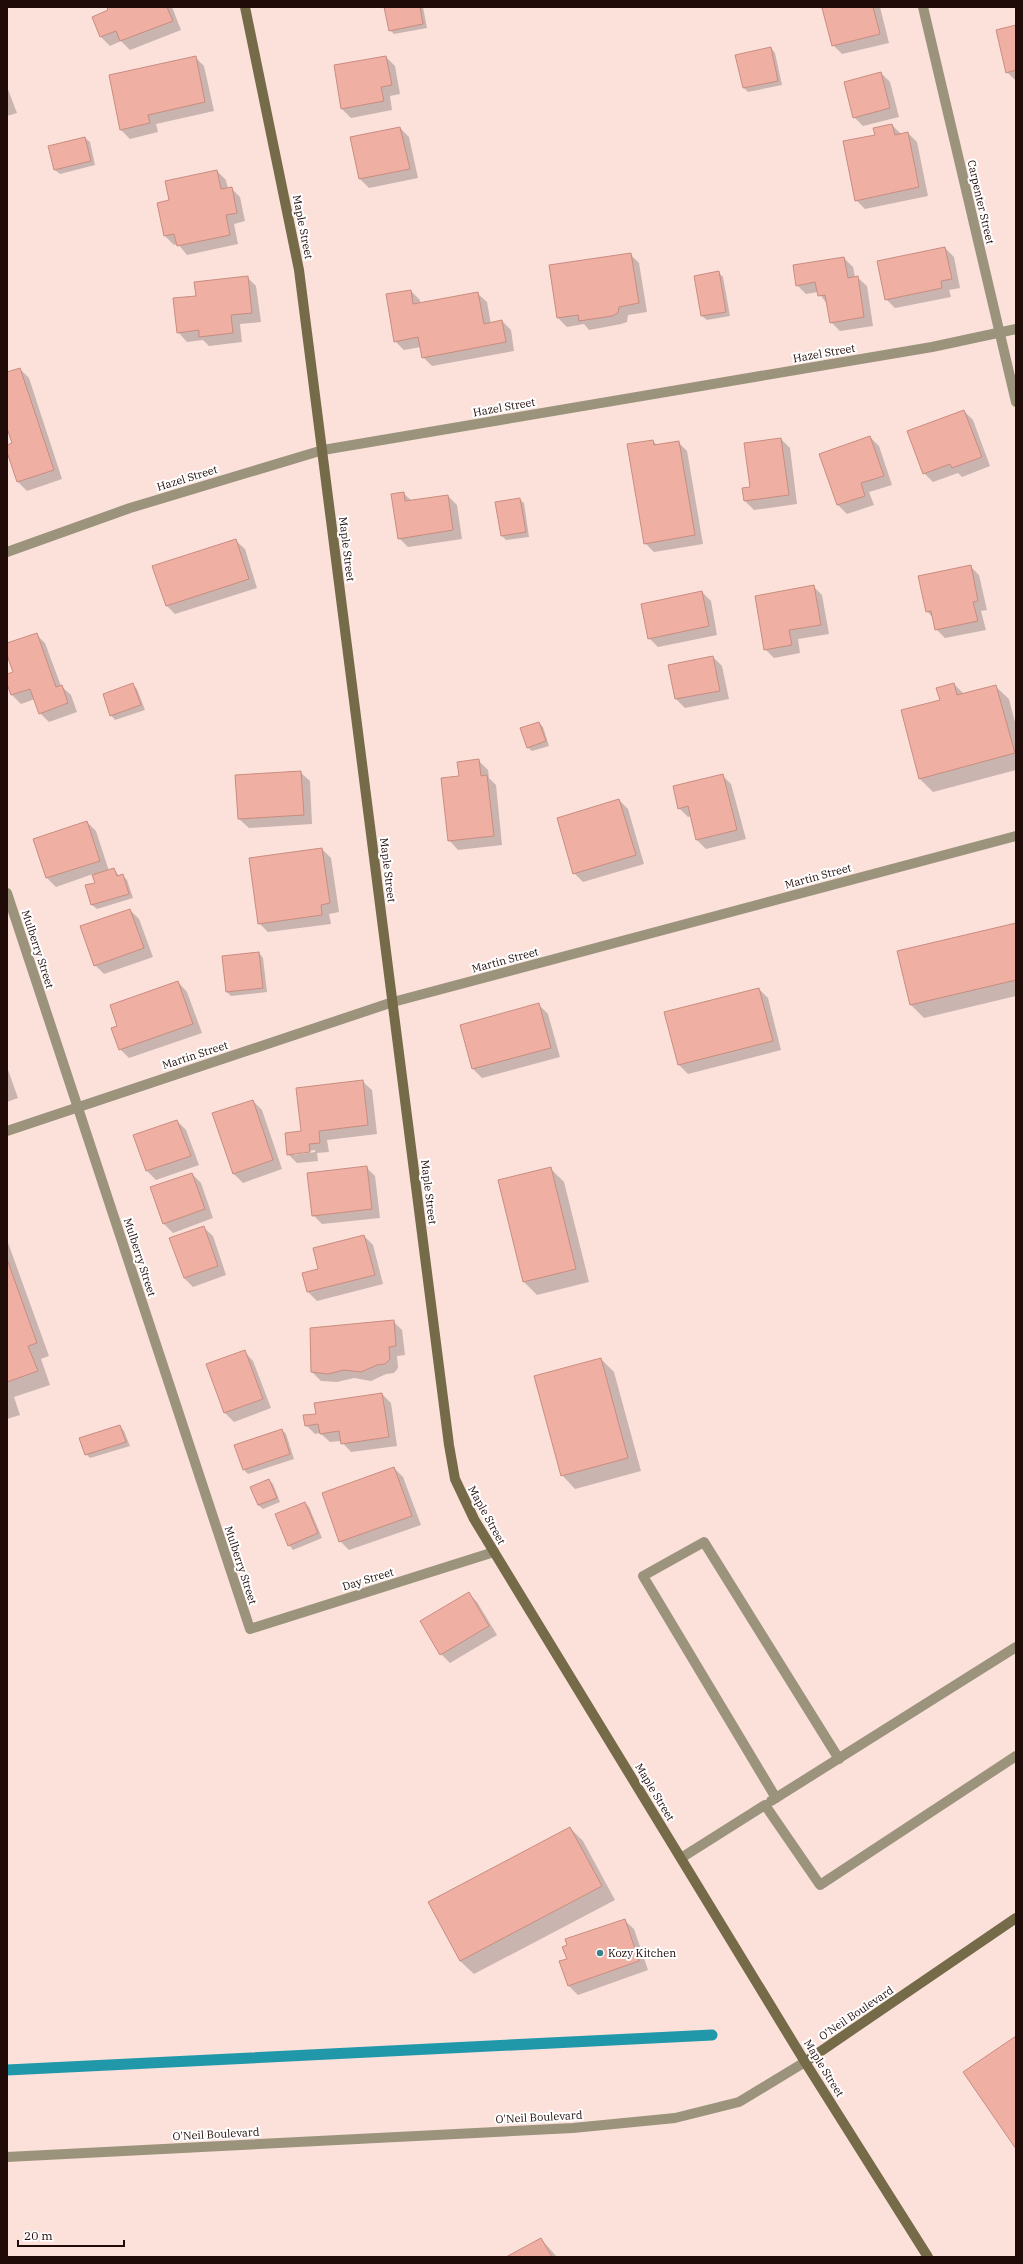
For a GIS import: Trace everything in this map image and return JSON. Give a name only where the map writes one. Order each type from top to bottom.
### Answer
[{"type":"main road","name":"Maple Street","points":[[245,7],[299,270],[452,1463],[467,1507],[806,2062],[928,2257]]},
{"type":"main road","name":"O'Neil Boulevard","points":[[806,2062],[1016,1918]]},
{"type":"street","name":"Carpenter Street","points":[[923,7],[1016,402]]},
{"type":"street","name":"Hazel Street","points":[[7,552],[130,508],[323,450],[932,347],[1016,329]]},
{"type":"street","name":"Martin Street","points":[[7,1130],[393,1002],[1016,836]]},
{"type":"street","name":"Mulberry Street","points":[[7,893],[250,1629]]},
{"type":"street","points":[[776,1798],[643,1576],[704,1542],[839,1759]]},
{"type":"street","name":"Day Street","points":[[250,1629],[494,1552]]},
{"type":"street","points":[[681,1858],[1016,1646]]},
{"type":"street","points":[[765,1806],[820,1885],[1016,1756]]},
{"type":"street","name":"O'Neil Boulevard","points":[[7,2158],[573,2128],[675,2118],[739,2102],[806,2062]]},
{"type":"building","points":[[107,7],[167,7],[173,21],[120,41],[116,31],[100,37],[92,17],[108,10]]},
{"type":"building","points":[[384,7],[420,7],[423,24],[389,31]]},
{"type":"building","points":[[873,7],[880,34],[832,46],[822,8]]},
{"type":"building","points":[[1016,25],[1016,70],[1006,73],[996,30]]},
{"type":"building","points":[[771,47],[778,81],[743,88],[735,55]]},
{"type":"building","points":[[196,56],[205,102],[148,115],[150,123],[120,130],[109,75]]},
{"type":"building","points":[[386,56],[392,85],[381,87],[384,101],[341,109],[334,65]]},
{"type":"building","points":[[881,72],[890,108],[853,118],[844,82]]},
{"type":"building","points":[[892,124],[895,135],[908,132],[919,187],[855,201],[843,141],[875,135],[873,128]]},
{"type":"building","points":[[400,127],[410,169],[359,179],[350,137]]},
{"type":"building","points":[[85,137],[91,161],[54,170],[48,146]]},
{"type":"building","points":[[217,170],[221,189],[232,187],[237,213],[226,215],[230,235],[177,246],[174,234],[164,236],[157,203],[169,200],[165,181]]},
{"type":"building","points":[[945,247],[952,279],[941,281],[942,288],[885,300],[877,261]]},
{"type":"building","points":[[631,253],[639,303],[619,307],[618,313],[612,316],[579,321],[578,315],[557,318],[549,265]]},
{"type":"building","points":[[844,257],[848,278],[858,276],[864,317],[830,323],[825,295],[818,296],[815,282],[796,286],[793,265]]},
{"type":"building","points":[[719,271],[726,312],[701,316],[694,276]]},
{"type":"building","points":[[248,276],[252,313],[231,315],[233,333],[199,337],[199,330],[177,333],[173,298],[196,296],[194,282]]},
{"type":"building","points":[[411,290],[413,304],[478,292],[484,324],[502,320],[506,342],[422,358],[418,337],[394,342],[386,294]]},
{"type":"building","points":[[20,368],[54,470],[17,482],[7,452],[7,445],[12,443],[7,428],[7,372]]},
{"type":"building","points":[[964,410],[982,457],[952,468],[950,464],[923,474],[907,431]]},
{"type":"building","points":[[870,436],[884,476],[861,483],[865,496],[837,505],[819,454]]},
{"type":"building","points":[[781,438],[789,495],[744,501],[742,488],[750,487],[744,443]]},
{"type":"building","points":[[653,440],[654,445],[679,441],[695,535],[644,544],[627,444]]},
{"type":"building","points":[[404,492],[405,501],[448,495],[453,530],[398,539],[391,494]]},
{"type":"building","points":[[520,498],[526,532],[501,536],[495,502]]},
{"type":"building","points":[[236,539],[249,579],[166,606],[152,566]]},
{"type":"building","points":[[971,565],[978,601],[973,602],[978,621],[935,630],[931,611],[926,612],[918,576]]},
{"type":"building","points":[[814,585],[821,625],[789,630],[792,645],[764,650],[755,596]]},
{"type":"building","points":[[702,591],[709,626],[648,639],[641,604]]},
{"type":"building","points":[[37,633],[56,687],[62,685],[68,703],[39,714],[30,689],[11,695],[7,684],[7,674],[13,672],[7,655],[7,643]]},
{"type":"building","points":[[713,656],[720,691],[675,699],[668,665]]},
{"type":"building","points":[[133,683],[141,705],[110,716],[103,694]]},
{"type":"building","points":[[954,683],[957,695],[996,685],[1015,753],[919,779],[901,710],[940,700],[936,688]]},
{"type":"building","points":[[539,722],[546,741],[527,748],[520,728]]},
{"type":"building","points":[[479,759],[481,776],[487,775],[494,836],[448,841],[441,778],[459,776],[457,762]]},
{"type":"building","points":[[301,771],[304,815],[238,819],[235,775]]},
{"type":"building","points":[[723,774],[737,830],[696,840],[688,806],[678,809],[673,786]]},
{"type":"building","points":[[619,799],[636,855],[573,874],[557,818]]},
{"type":"building","points":[[87,821],[100,861],[46,878],[33,839]]},
{"type":"building","points":[[322,848],[330,903],[321,905],[322,915],[258,924],[249,858]]},
{"type":"building","points":[[114,868],[117,876],[123,874],[129,894],[91,905],[85,885],[95,883],[92,875]]},
{"type":"building","points":[[130,909],[144,948],[94,966],[80,926]]},
{"type":"building","points":[[1016,923],[1016,980],[910,1005],[897,951]]},
{"type":"building","points":[[259,952],[263,988],[226,992],[222,956]]},
{"type":"building","points":[[178,981],[193,1024],[119,1050],[111,1028],[117,1026],[110,1005]]},
{"type":"building","points":[[759,988],[773,1041],[678,1065],[664,1012]]},
{"type":"building","points":[[539,1003],[551,1048],[472,1069],[460,1025]]},
{"type":"building","points":[[363,1080],[368,1125],[319,1131],[320,1143],[309,1144],[310,1152],[287,1155],[285,1133],[301,1131],[296,1088]]},
{"type":"building","points":[[253,1100],[273,1160],[233,1174],[212,1113]]},
{"type":"building","points":[[177,1120],[191,1156],[146,1171],[133,1135]]},
{"type":"building","points":[[367,1166],[372,1209],[312,1216],[307,1173]]},
{"type":"building","points":[[551,1167],[576,1269],[523,1282],[498,1180]]},
{"type":"building","points":[[192,1173],[205,1209],[163,1224],[150,1187]]},
{"type":"building","points":[[204,1226],[218,1266],[184,1278],[169,1238]]},
{"type":"building","points":[[364,1235],[375,1275],[307,1292],[302,1273],[318,1269],[313,1248]]},
{"type":"building","points":[[7,1259],[37,1343],[28,1346],[38,1371],[7,1382]]},
{"type":"building","points":[[394,1320],[396,1346],[389,1347],[390,1359],[385,1364],[377,1365],[361,1372],[344,1370],[328,1374],[311,1372],[310,1328]]},
{"type":"building","points":[[245,1350],[263,1399],[224,1413],[206,1364]]},
{"type":"building","points":[[601,1358],[628,1458],[561,1476],[534,1376]]},
{"type":"building","points":[[382,1393],[389,1437],[341,1444],[339,1431],[320,1434],[318,1424],[305,1426],[303,1415],[316,1414],[314,1403]]},
{"type":"building","points":[[120,1425],[126,1442],[85,1455],[79,1438]]},
{"type":"building","points":[[282,1429],[290,1454],[243,1470],[234,1445]]},
{"type":"building","points":[[394,1467],[412,1516],[339,1542],[322,1493]]},
{"type":"building","points":[[269,1479],[277,1498],[258,1505],[250,1487]]},
{"type":"building","points":[[305,1502],[318,1533],[288,1546],[275,1514]]},
{"type":"building","points":[[469,1592],[489,1626],[440,1655],[420,1621]]},
{"type":"building","points":[[570,1827],[602,1886],[460,1961],[428,1902]]},
{"type":"building","name":"Kozy Kitchen","points":[[625,1919],[639,1961],[568,1986],[559,1961],[567,1959],[562,1947],[567,1945],[565,1939]]},
{"type":"building","points":[[1016,2036],[1016,2149],[963,2072]]},
{"type":"building","points":[[541,2238],[552,2257],[506,2257]]},
{"type":"waterway","points":[[7,2070],[712,2035]]},
{"type":"place","name":"Kozy Kitchen","points":[[600,1953]]}]
